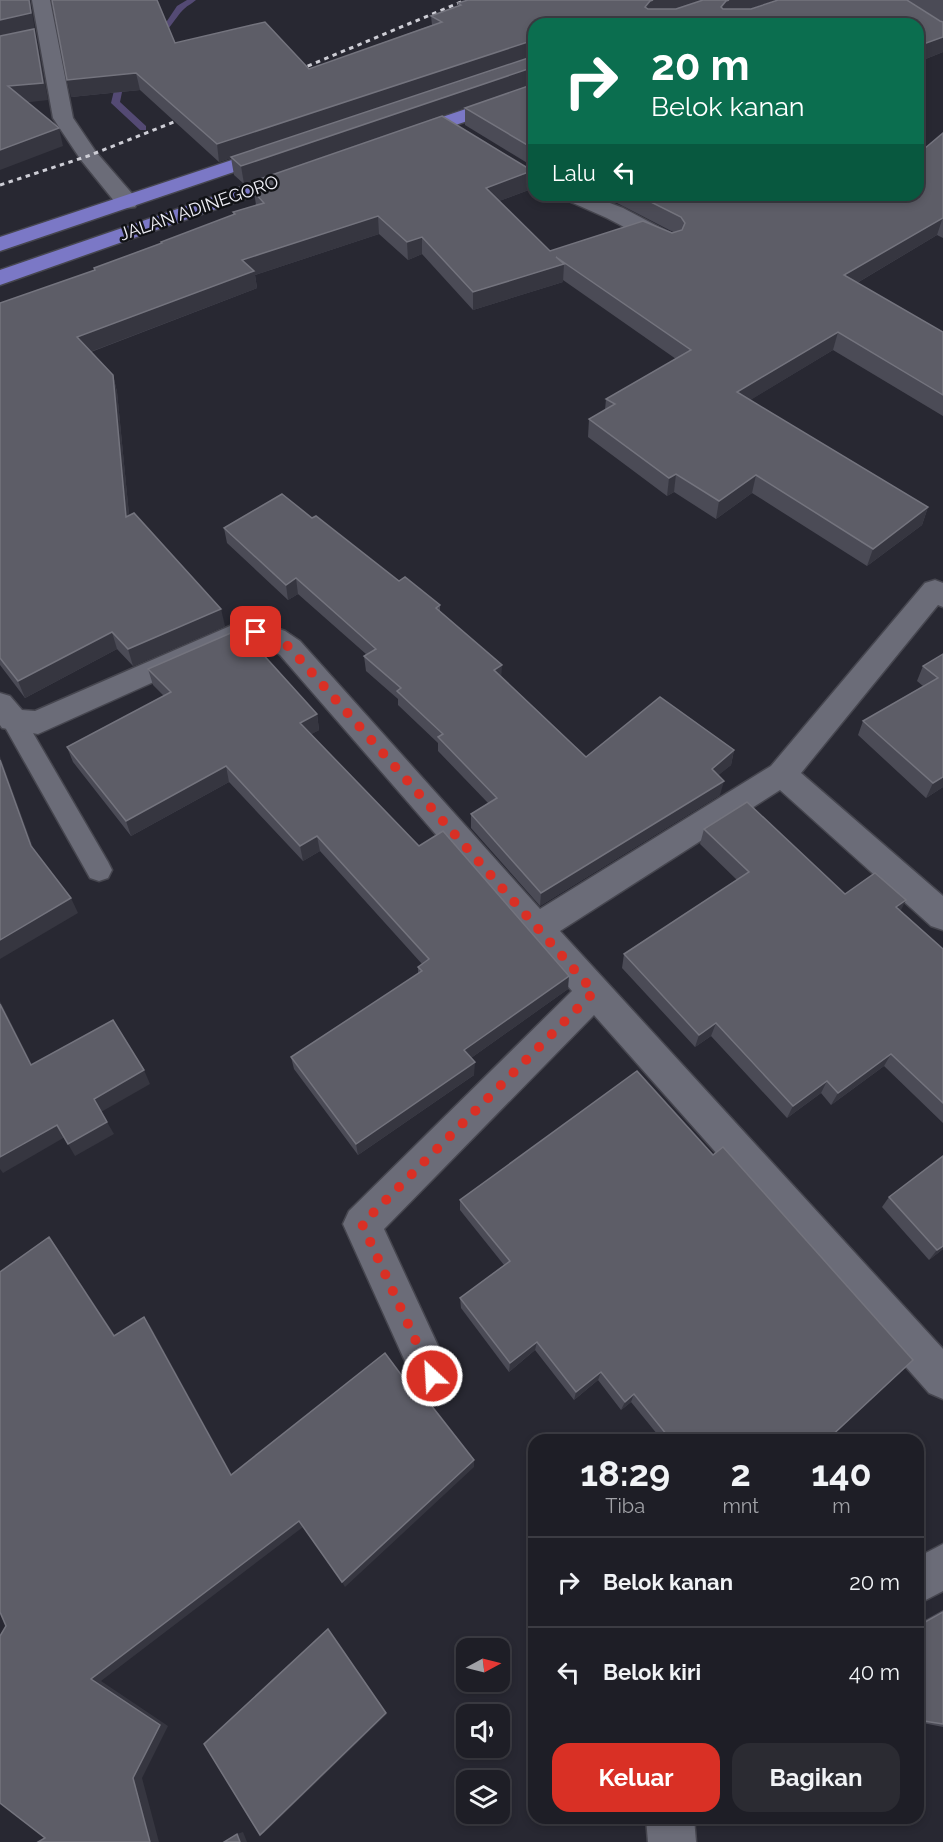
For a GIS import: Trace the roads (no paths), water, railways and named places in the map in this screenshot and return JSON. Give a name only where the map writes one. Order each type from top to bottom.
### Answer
[{"type":"highway","points":[[388,142],[528,94]]},
{"type":"highway","name":"JALAN ADINEGORO","points":[[0,244],[296,145]]},
{"type":"highway","name":"JALAN ADINEGORO","points":[[0,278],[321,166]]},
{"type":"street","points":[[40,0],[49,35],[63,118],[88,156],[127,202]]},
{"type":"street","points":[[29,40],[49,35]]},
{"type":"street","points":[[444,123],[463,134]]},
{"type":"street","points":[[586,201],[615,213],[669,242]]},
{"type":"street","points":[[537,928],[782,774],[940,589]]},
{"type":"street","points":[[6,712],[38,723],[240,633],[273,634],[290,648],[594,992],[943,1379]]},
{"type":"street","points":[[782,774],[943,916]]},
{"type":"street","points":[[432,1376],[362,1224],[594,992]]},
{"type":"street","points":[[924,1578],[943,1566]]},
{"type":"street","points":[[670,1824],[672,1842]]},
{"type":"lane","points":[[6,712],[99,870]]},
{"type":"waterway","points":[[152,37],[170,23],[180,8],[192,0]]},
{"type":"waterway","points":[[122,72],[115,103],[143,128]]},
{"type":"railway","points":[[291,73],[466,0]]},
{"type":"railway","points":[[0,185],[88,156],[189,116]]}]
